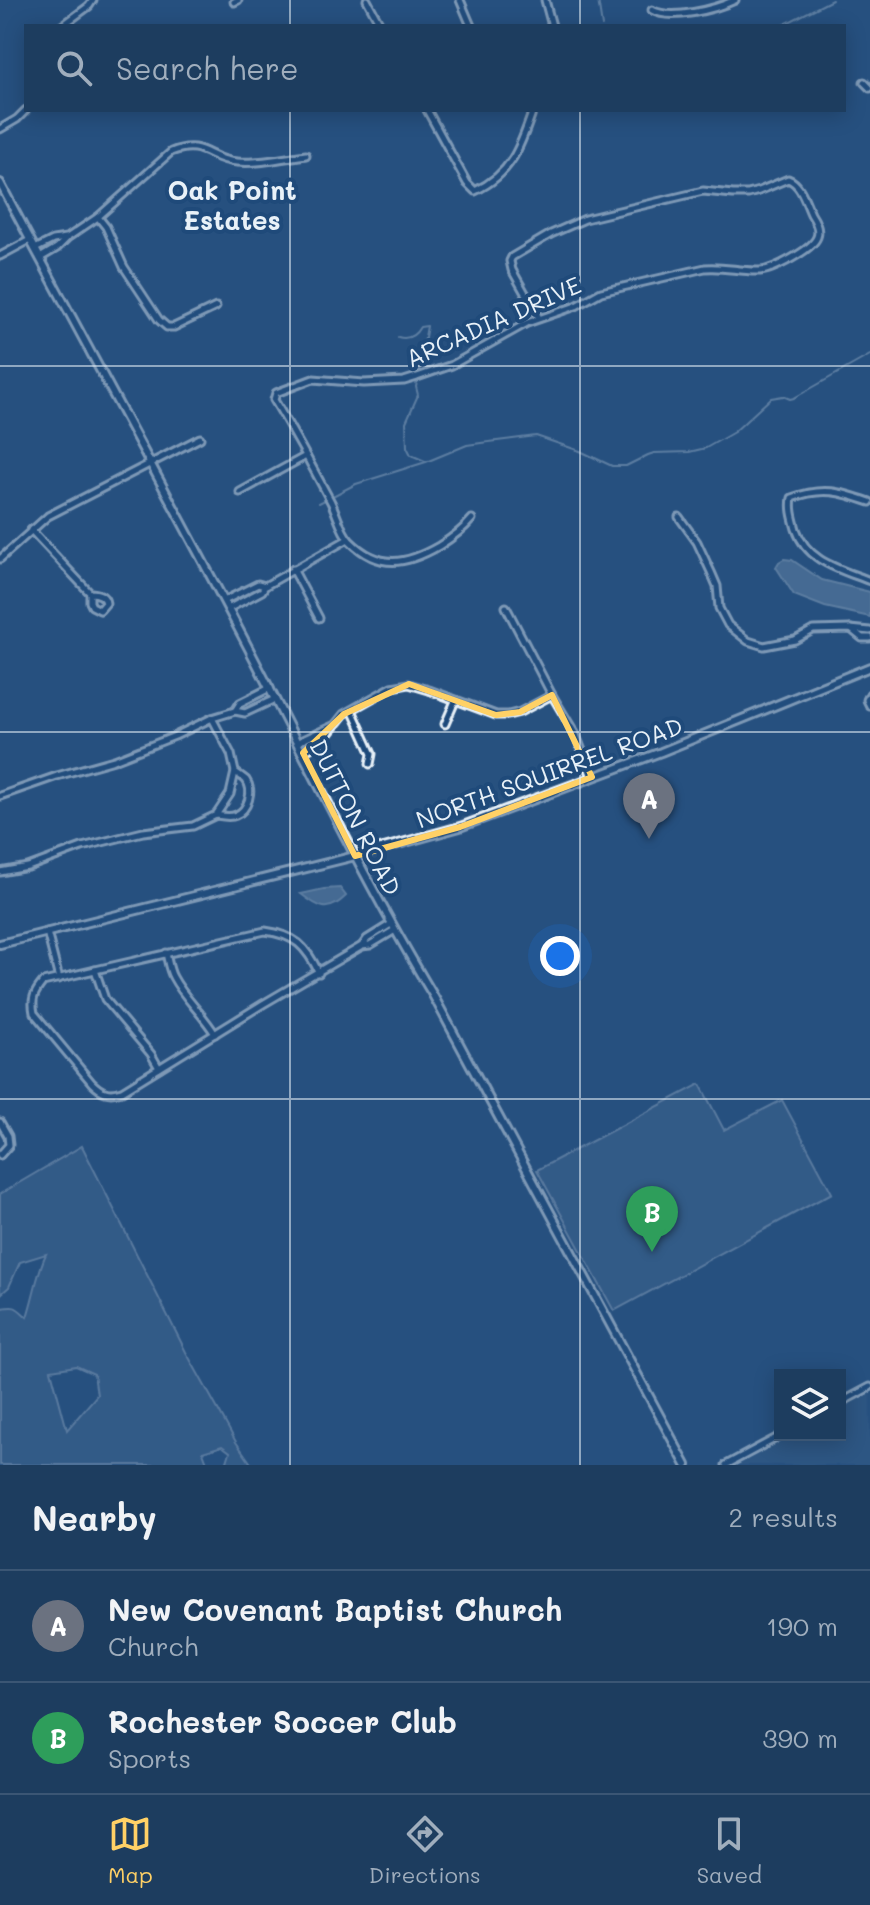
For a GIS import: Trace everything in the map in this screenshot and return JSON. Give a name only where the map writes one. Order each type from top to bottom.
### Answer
[{"type":"street","points":[[65,24],[93,0]]},
{"type":"street","points":[[367,0],[380,24]]},
{"type":"street","points":[[460,0],[470,24]]},
{"type":"street","points":[[545,0],[551,24]]},
{"type":"street","points":[[652,10],[661,15],[682,14],[735,0]]},
{"type":"street","points":[[864,82],[870,88]]},
{"type":"street","points":[[0,129],[24,112]]},
{"type":"street","points":[[431,112],[467,183],[475,191],[487,185],[510,164],[523,142],[532,112]]},
{"type":"street","points":[[40,258],[98,217],[171,152],[181,148],[196,147],[221,159],[236,162],[306,155]]},
{"type":"street","name":"ARCADIA DRIVE","points":[[306,456],[274,400],[276,393],[313,379],[364,383],[404,381],[452,365],[513,330],[611,289],[693,270],[717,267],[754,271],[773,268],[816,240],[816,223],[799,187],[791,180],[780,181],[748,194],[703,191],[585,219],[551,234],[510,261],[539,318]]},
{"type":"street","name":"DUTTON ROAD","points":[[0,183],[270,688],[355,856],[686,1465]]},
{"type":"street","points":[[98,217],[106,227],[124,267],[159,320],[167,327],[174,327],[216,307]]},
{"type":"street","points":[[35,249],[53,240],[67,238]]},
{"type":"street","points":[[0,256],[30,240]]},
{"type":"street","points":[[53,240],[57,248]]},
{"type":"street","points":[[0,559],[48,516],[200,438]]},
{"type":"street","points":[[240,492],[306,456],[348,539],[367,555],[386,561],[400,562],[422,555],[461,532],[472,519]]},
{"type":"street","points":[[870,502],[828,490],[792,498],[791,504],[799,537],[806,549],[817,559],[870,581]]},
{"type":"street","points":[[679,517],[697,542],[711,572],[717,586],[719,608],[728,625],[748,641],[764,646],[795,640],[813,630],[870,631]]},
{"type":"street","points":[[31,530],[90,593]]},
{"type":"street","points":[[228,609],[348,539]]},
{"type":"street","points":[[293,569],[319,618]]},
{"type":"street","points":[[224,601],[258,584],[265,586]]},
{"type":"street","points":[[506,607],[576,735],[592,777]]},
{"type":"street","points":[[850,629],[862,638],[870,638]]},
{"type":"street","name":"NORTH SQUIRREL ROAD","points":[[0,944],[460,827],[724,727],[870,667]]},
{"type":"street","points":[[303,753],[324,739],[344,714],[392,687],[409,684],[496,715],[520,712],[552,695]]},
{"type":"street","points":[[235,711],[240,703],[270,688]]},
{"type":"street","points":[[870,694],[867,698],[870,706]]},
{"type":"street","points":[[0,796],[114,760],[212,718],[235,711],[245,713],[275,699]]},
{"type":"street","points":[[445,724],[455,701]]},
{"type":"street","points":[[352,710],[372,754],[370,764]]},
{"type":"street","points":[[0,872],[28,867],[82,847],[143,832],[193,826],[216,815],[230,794],[235,772],[231,754],[212,718]]},
{"type":"street","points":[[298,742],[334,726]]},
{"type":"street","points":[[216,815],[236,815],[245,807],[249,786],[235,772]]},
{"type":"street","points":[[319,973],[305,948],[296,940],[265,931],[43,982],[32,1003],[34,1013],[92,1083],[108,1094],[122,1091],[263,1004],[319,973],[362,946],[370,945],[393,927]]},
{"type":"street","points":[[47,932],[59,979]]},
{"type":"street","points":[[166,953],[176,982],[215,1034]]},
{"type":"street","points":[[95,970],[105,999],[159,1068]]},
{"type":"street","points":[[0,1122],[9,1145],[0,1155]]},
{"type":"street","points":[[846,1400],[870,1387]]},
{"type":"street","points":[[726,1465],[774,1439]]},
{"type":"highlighted area","points":[[409,684],[496,715],[520,712],[552,695],[592,777],[460,827],[355,856],[303,753],[344,714]]},
{"type":"shaded area","points":[[784,559],[792,560],[822,580],[870,592],[870,617],[825,607],[794,595],[776,567]]},
{"type":"shaded area","points":[[340,888],[346,896],[329,907],[318,906],[301,894],[324,889]]},
{"type":"shaded area","points":[[700,1084],[724,1130],[782,1100],[832,1193],[614,1311],[537,1170]]},
{"type":"shaded area","points":[[82,1146],[186,1352],[252,1465],[226,1465],[230,1452],[222,1446],[203,1452],[208,1465],[0,1465],[0,1308],[15,1308],[27,1317],[46,1254],[20,1262],[9,1287],[0,1295],[0,1194]],"holes":[[[76,1366],[94,1374],[97,1395],[67,1430],[51,1370]]]},
{"type":"shaded area","points":[[870,1389],[870,1465],[735,1465],[775,1441],[846,1441],[846,1402]]},
{"type":"waterway","points":[[598,0],[602,24]]},
{"type":"waterway","points":[[785,24],[832,0]]},
{"type":"waterway","points":[[398,337],[411,336],[420,327],[427,326],[416,387],[418,395],[406,422],[407,447],[411,455],[425,461]]},
{"type":"waterway","points":[[319,503],[356,484],[426,462],[467,445],[481,443],[536,436],[612,466],[626,466],[654,453],[706,448],[734,432],[771,398],[794,398],[870,355]]},
{"type":"place","name":"New Covenant Baptist Church","points":[[649,839]]},
{"type":"place","name":"Rochester Soccer Club","points":[[652,1252]]},
{"type":"district","name":"Oak Point Estates","points":[[232,205]]}]
